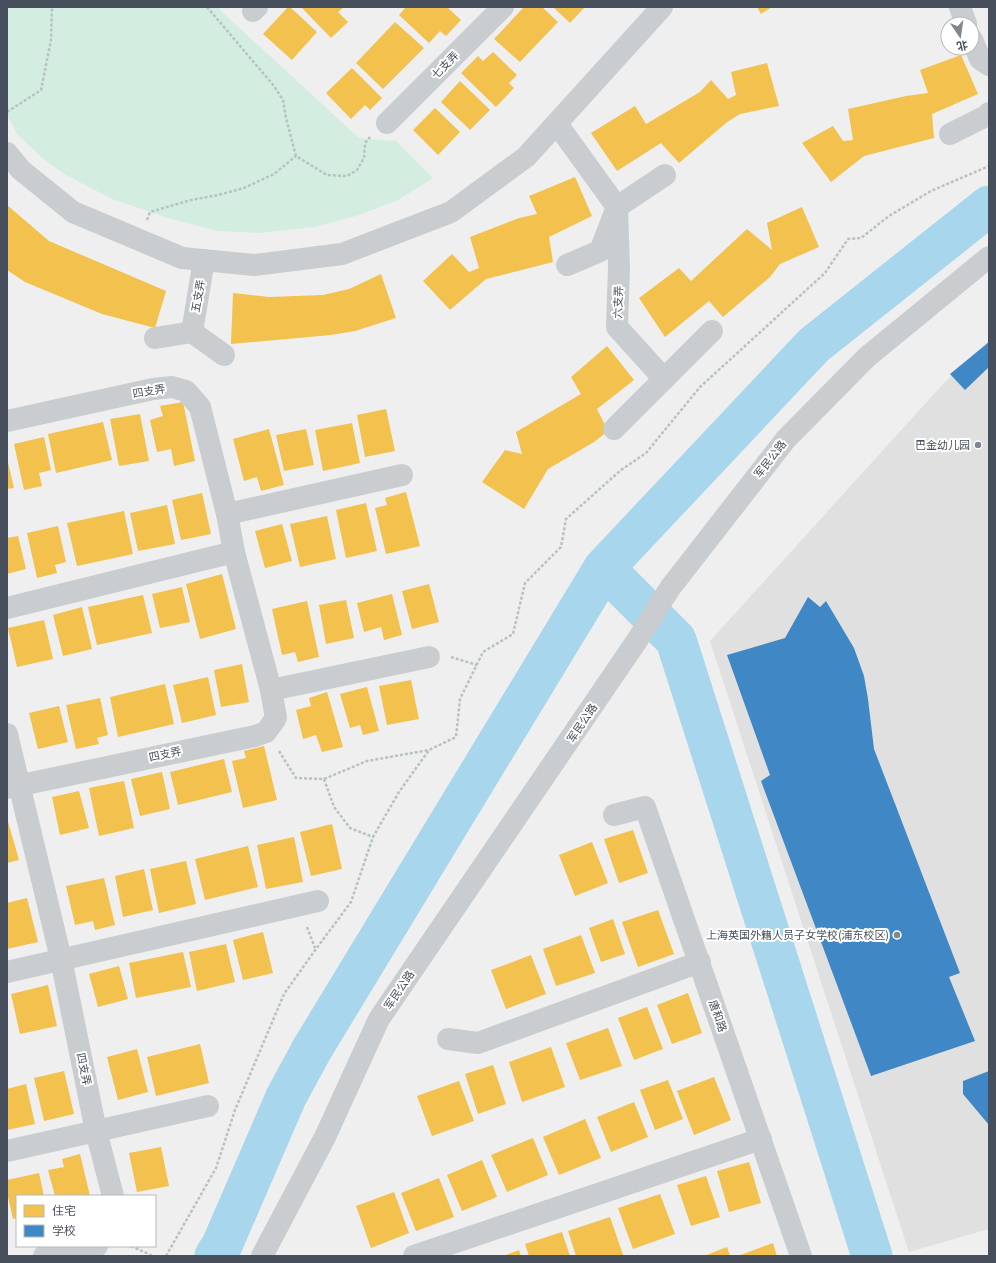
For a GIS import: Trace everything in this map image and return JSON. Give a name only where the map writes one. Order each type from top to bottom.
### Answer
[{"type":"street","name":"七支弄","points":[[387,123],[503,7]]},
{"type":"street","points":[[7,152],[21,170],[73,212],[182,258],[254,265],[342,254],[451,212],[526,157],[662,7]]},
{"type":"street","points":[[979,56],[980,59],[989,64]]},
{"type":"street","points":[[950,134],[988,115],[989,113]]},
{"type":"street","points":[[557,124],[617,207]]},
{"type":"street","points":[[567,265],[600,251],[617,207],[665,175]]},
{"type":"street","name":"六支弄","points":[[617,207],[619,266],[617,327],[664,380]]},
{"type":"street","name":"军民公路","points":[[262,1256],[325,1137],[379,1019],[638,639],[670,588],[786,439],[867,357],[989,257]]},
{"type":"street","name":"五支弄","points":[[192,332],[204,260]]},
{"type":"street","points":[[614,428],[712,331]]},
{"type":"street","points":[[155,338],[192,332],[224,355]]},
{"type":"street","name":"四支弄","points":[[7,421],[153,389],[172,387],[186,391],[200,407],[227,514],[234,552],[271,690],[276,718],[266,732],[255,736],[13,786]]},
{"type":"street","points":[[227,514],[402,475]]},
{"type":"street","points":[[7,608],[234,552]]},
{"type":"street","points":[[271,690],[430,657]]},
{"type":"street","name":"四支弄","points":[[7,734],[13,786],[61,959],[96,1131],[113,1195]]},
{"type":"street","name":"唐和路","points":[[614,815],[645,807],[801,1256]]},
{"type":"street","points":[[7,972],[318,901]]},
{"type":"street","points":[[448,1039],[478,1043],[700,962]]},
{"type":"street","points":[[7,1151],[208,1106]]},
{"type":"street","points":[[414,1256],[761,1139]]},
{"type":"street","points":[[44,1256],[92,1247]]},
{"type":"path","points":[[7,112],[41,90],[51,40],[52,7]]},
{"type":"path","points":[[207,7],[277,90],[283,100],[296,156],[327,175],[347,176],[357,170],[364,158],[365,143],[371,135],[387,123]]},
{"type":"path","points":[[140,240],[150,212],[191,200],[244,188],[274,174],[296,156]]},
{"type":"path","points":[[266,732],[296,778],[324,779],[367,761],[429,750],[456,737],[460,700],[483,652],[513,634],[526,583],[561,547],[566,519],[621,470],[646,453],[700,387],[824,272],[848,239],[862,238],[889,216],[931,190],[989,166]]},
{"type":"path","points":[[430,657],[449,656],[477,665]]},
{"type":"path","points":[[166,1256],[216,1168],[235,1110],[284,994],[351,902],[373,837],[399,792],[429,750]]},
{"type":"path","points":[[324,779],[334,807],[350,828],[373,837]]},
{"type":"path","points":[[133,1247],[153,1256]]},
{"type":"shaded area","name":"上海英国外籍人员子女学校(浦东校区)","points":[[989,340],[989,1229],[909,1252],[710,641],[943,384]]},
{"type":"green space","points":[[7,7],[221,7],[220,10],[359,138],[396,141],[433,178],[398,200],[356,216],[314,227],[260,233],[217,231],[168,218],[112,199],[66,175],[42,158],[17,134],[7,115]]},
{"type":"building: 住宅","points":[[288,7],[290,7],[317,32],[292,60],[263,34]]},
{"type":"building: 住宅","points":[[301,7],[344,7],[338,12],[348,22],[331,38]]},
{"type":"building: 住宅","points":[[406,7],[447,7],[461,20],[446,36],[440,31],[429,43],[399,15]]},
{"type":"building: 住宅","points":[[524,7],[542,7],[558,22],[520,62],[494,39]]},
{"type":"building: 住宅","points":[[553,7],[585,7],[570,23]]},
{"type":"building: 住宅","points":[[757,7],[772,7],[761,14]]},
{"type":"building: 住宅","points":[[395,22],[424,48],[383,89],[356,63]]},
{"type":"building: 住宅","points":[[493,52],[517,75],[509,83],[514,88],[496,107],[461,73],[478,56],[483,61]]},
{"type":"building: 住宅","points":[[961,56],[978,94],[932,114],[934,138],[864,156],[831,182],[802,143],[833,126],[843,141],[853,140],[848,109],[906,96],[928,93],[920,70]]},
{"type":"building: 住宅","points":[[767,63],[779,106],[740,114],[726,123],[679,163],[661,143],[617,171],[591,133],[635,106],[646,124],[700,92],[711,80],[728,99],[736,95],[731,72]]},
{"type":"building: 住宅","points":[[352,68],[382,98],[370,110],[365,105],[351,119],[326,93]]},
{"type":"building: 住宅","points":[[460,81],[490,110],[470,130],[441,102]]},
{"type":"building: 住宅","points":[[435,108],[460,132],[438,155],[413,130]]},
{"type":"building: 住宅","points":[[575,177],[592,216],[549,237],[553,262],[486,279],[450,310],[423,281],[452,254],[469,272],[479,268],[470,237],[519,218],[537,214],[529,196]]},
{"type":"building: 住宅","points":[[7,205],[49,241],[166,291],[155,328],[102,314],[25,282],[7,270]]},
{"type":"building: 住宅","points":[[802,207],[819,247],[780,264],[770,277],[723,317],[709,301],[665,337],[639,298],[679,268],[691,281],[747,229],[772,250],[767,223]]},
{"type":"building: 住宅","points":[[381,274],[396,318],[355,331],[331,335],[231,344],[233,293],[269,297],[323,295],[349,289]]},
{"type":"building: 住宅","points":[[607,346],[634,380],[597,409],[608,431],[594,442],[548,469],[524,509],[482,482],[505,450],[522,454],[516,432],[581,394],[571,377]]},
{"type":"building: 住宅","points":[[183,402],[195,461],[174,466],[171,449],[157,452],[150,420],[163,416],[160,406]]},
{"type":"building: 住宅","points":[[386,409],[395,451],[365,457],[357,415]]},
{"type":"building: 住宅","points":[[140,414],[149,461],[119,466],[110,419]]},
{"type":"building: 住宅","points":[[103,422],[112,460],[56,473],[48,434]]},
{"type":"building: 住宅","points":[[352,423],[360,463],[323,471],[315,430]]},
{"type":"building: 住宅","points":[[269,429],[284,485],[261,491],[257,477],[244,481],[233,439]]},
{"type":"building: 住宅","points":[[306,429],[314,465],[284,471],[276,435]]},
{"type":"building: 住宅","points":[[44,437],[51,470],[39,473],[42,486],[24,490],[14,444]]},
{"type":"building: 住宅","points":[[7,458],[14,488],[7,489]]},
{"type":"building: 住宅","points":[[406,492],[420,546],[386,554],[375,508],[387,505],[385,498]]},
{"type":"building: 住宅","points":[[202,493],[211,534],[181,540],[172,500]]},
{"type":"building: 住宅","points":[[366,503],[377,551],[346,558],[336,510]]},
{"type":"building: 住宅","points":[[167,505],[175,544],[138,551],[130,513]]},
{"type":"building: 住宅","points":[[124,511],[133,554],[77,566],[67,523]]},
{"type":"building: 住宅","points":[[327,516],[336,559],[300,567],[290,524]]},
{"type":"building: 住宅","points":[[282,524],[292,561],[265,568],[255,531]]},
{"type":"building: 住宅","points":[[58,526],[66,562],[55,565],[57,573],[37,578],[27,533]]},
{"type":"building: 住宅","points":[[18,536],[26,569],[7,574],[7,538]]},
{"type":"building: 住宅","points":[[222,574],[236,629],[200,639],[186,584]]},
{"type":"building: 住宅","points":[[429,584],[439,622],[412,629],[402,591]]},
{"type":"building: 住宅","points":[[182,587],[190,622],[160,628],[152,594]]},
{"type":"building: 住宅","points":[[392,594],[402,635],[384,640],[381,627],[364,632],[357,603]]},
{"type":"building: 住宅","points":[[143,595],[152,633],[97,645],[88,607]]},
{"type":"building: 住宅","points":[[346,600],[354,638],[326,644],[319,605]]},
{"type":"building: 住宅","points":[[307,601],[319,657],[298,662],[295,652],[282,655],[272,609]]},
{"type":"building: 住宅","points":[[82,607],[92,649],[63,656],[53,615]]},
{"type":"building: 住宅","points":[[44,620],[53,659],[17,667],[8,628]]},
{"type":"building: 住宅","points":[[242,664],[249,702],[221,707],[214,670]]},
{"type":"building: 住宅","points":[[208,677],[216,715],[182,723],[173,685]]},
{"type":"building: 住宅","points":[[411,680],[419,719],[387,725],[379,686]]},
{"type":"building: 住宅","points":[[165,684],[174,724],[118,737],[110,697]]},
{"type":"building: 住宅","points":[[367,687],[379,731],[363,735],[360,725],[350,728],[340,694]]},
{"type":"building: 住宅","points":[[327,692],[343,747],[322,752],[316,735],[303,739],[296,710],[311,706],[309,698]]},
{"type":"building: 住宅","points":[[100,698],[108,735],[97,738],[99,744],[76,749],[66,705]]},
{"type":"building: 住宅","points":[[59,706],[68,742],[38,749],[29,713]]},
{"type":"building: 住宅","points":[[264,746],[277,800],[243,808],[232,761],[246,758],[244,751]]},
{"type":"building: 住宅","points":[[224,759],[232,792],[178,805],[170,772]]},
{"type":"building: 住宅","points":[[162,772],[170,809],[140,816],[131,779]]},
{"type":"building: 住宅","points":[[124,781],[134,828],[99,836],[89,788]]},
{"type":"building: 住宅","points":[[79,791],[89,828],[60,835],[52,797]]},
{"type":"building: 住宅","points":[[7,818],[19,860],[7,863]]},
{"type":"building: 住宅","points":[[332,824],[342,869],[311,876],[300,832]]},
{"type":"building: 住宅","points":[[633,830],[648,873],[619,883],[604,839]]},
{"type":"building: 住宅","points":[[294,837],[303,882],[266,889],[257,845]]},
{"type":"building: 住宅","points":[[592,842],[608,883],[575,896],[559,855]]},
{"type":"building: 住宅","points":[[248,846],[258,887],[205,900],[195,859]]},
{"type":"building: 住宅","points":[[186,861],[196,904],[159,913],[150,869]]},
{"type":"building: 住宅","points":[[144,869],[153,910],[123,917],[115,876]]},
{"type":"building: 住宅","points":[[104,878],[115,925],[95,930],[93,921],[75,925],[66,886]]},
{"type":"building: 住宅","points":[[27,898],[38,942],[7,949],[7,903]]},
{"type":"building: 住宅","points":[[658,910],[674,954],[638,967],[622,922]]},
{"type":"building: 住宅","points":[[613,919],[625,954],[601,962],[589,928]]},
{"type":"building: 住宅","points":[[263,932],[273,973],[243,980],[233,940]]},
{"type":"building: 住宅","points":[[581,935],[595,973],[556,986],[543,949]]},
{"type":"building: 住宅","points":[[226,944],[235,982],[197,991],[189,952]]},
{"type":"building: 住宅","points":[[183,952],[191,987],[136,998],[129,963]]},
{"type":"building: 住宅","points":[[531,955],[546,994],[506,1009],[491,970]]},
{"type":"building: 住宅","points":[[119,966],[128,999],[98,1007],[89,974]]},
{"type":"building: 住宅","points":[[48,985],[57,1026],[20,1034],[11,994]]},
{"type":"building: 住宅","points":[[688,993],[702,1033],[672,1044],[657,1005]]},
{"type":"building: 住宅","points":[[647,1007],[663,1049],[634,1060],[618,1018]]},
{"type":"building: 住宅","points":[[608,1028],[622,1066],[580,1080],[566,1043]]},
{"type":"building: 住宅","points":[[200,1044],[209,1083],[156,1096],[147,1057]]},
{"type":"building: 住宅","points":[[551,1047],[565,1087],[522,1102],[509,1062]]},
{"type":"building: 住宅","points":[[137,1049],[148,1092],[118,1100],[107,1057]]},
{"type":"building: 住宅","points":[[493,1065],[506,1104],[478,1114],[465,1074]]},
{"type":"building: 住宅","points":[[64,1071],[74,1114],[44,1121],[34,1078]]},
{"type":"building: 住宅","points":[[714,1077],[731,1120],[694,1135],[677,1091]]},
{"type":"building: 住宅","points":[[668,1080],[683,1119],[655,1130],[640,1090]]},
{"type":"building: 住宅","points":[[459,1081],[474,1121],[432,1136],[417,1096]]},
{"type":"building: 住宅","points":[[26,1084],[35,1124],[7,1130],[7,1089]]},
{"type":"building: 住宅","points":[[634,1102],[648,1137],[611,1152],[597,1117]]},
{"type":"building: 住宅","points":[[585,1119],[601,1158],[559,1175],[543,1137]]},
{"type":"building: 住宅","points":[[533,1138],[548,1175],[507,1192],[491,1155]]},
{"type":"building: 住宅","points":[[161,1147],[169,1186],[137,1192],[129,1153]]},
{"type":"building: 住宅","points":[[80,1154],[90,1195],[55,1195],[48,1170],[64,1167],[62,1159]]},
{"type":"building: 住宅","points":[[482,1160],[497,1197],[462,1211],[447,1175]]},
{"type":"building: 住宅","points":[[749,1162],[761,1203],[729,1212],[717,1171]]},
{"type":"building: 住宅","points":[[39,1173],[44,1195],[16,1195],[16,1218],[13,1219],[7,1192],[7,1180]]},
{"type":"building: 住宅","points":[[706,1176],[720,1217],[691,1226],[677,1185]]},
{"type":"building: 住宅","points":[[439,1178],[454,1217],[416,1231],[401,1193]]},
{"type":"building: 住宅","points":[[394,1192],[409,1233],[371,1248],[356,1206]]},
{"type":"building: 住宅","points":[[660,1194],[675,1234],[633,1249],[618,1208]]},
{"type":"building: 住宅","points":[[610,1217],[623,1255],[576,1256],[568,1231]]},
{"type":"building: 住宅","points":[[562,1232],[570,1256],[529,1256],[525,1244]]},
{"type":"building: 住宅","points":[[773,1243],[777,1256],[738,1256]]},
{"type":"building: 住宅","points":[[727,1247],[730,1256],[704,1256]]},
{"type":"building: 住宅","points":[[519,1250],[521,1256],[503,1256]]},
{"type":"building: 学校","points":[[989,342],[989,367],[965,390],[950,374]]},
{"type":"building: 学校","points":[[808,597],[820,607],[826,601],[854,648],[864,676],[874,749],[960,973],[949,977],[975,1041],[871,1076],[761,781],[770,775],[727,655],[785,638]]},
{"type":"building: 学校","points":[[989,1071],[989,1125],[963,1094],[963,1081]]},
{"type":"waterway","points":[[215,1256],[222,1245],[286,1097],[312,1049],[604,568],[814,345],[989,206]]},
{"type":"waterway","points":[[604,568],[676,640],[872,1256]]},
{"type":"place","name":"巴金幼儿园","points":[[978,445]]},
{"type":"place","name":"上海英国外籍人员子女学校(浦东校区)","points":[[897,935]]}]
